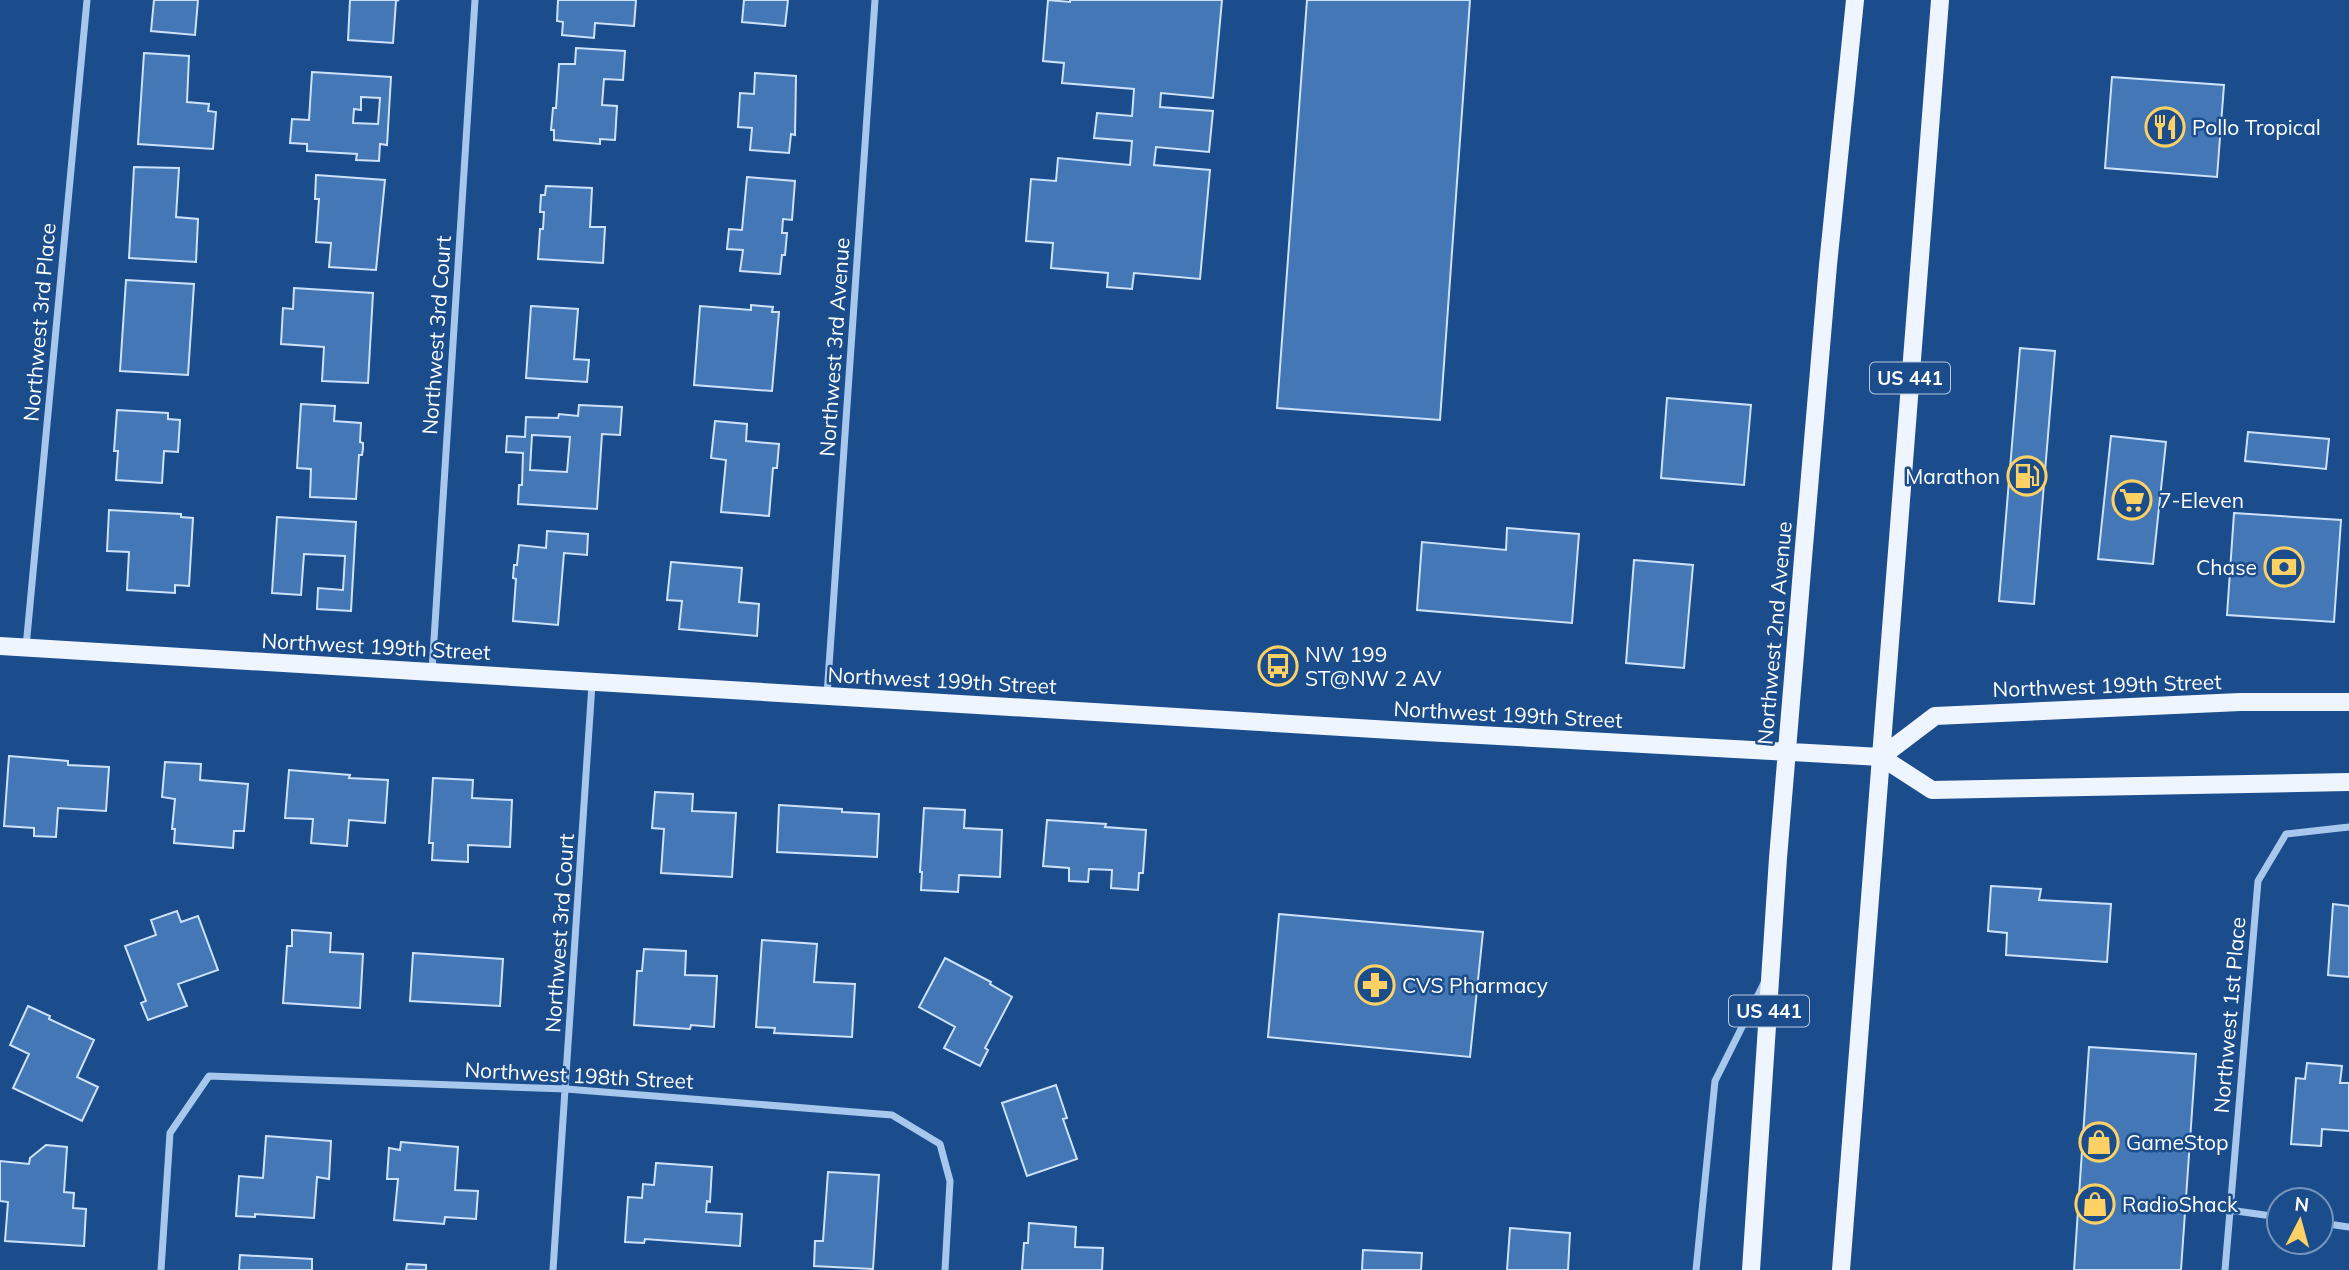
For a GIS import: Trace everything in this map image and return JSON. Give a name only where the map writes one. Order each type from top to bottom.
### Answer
[{"type":"main road","name":"Northwest 2nd Avenue","points":[[1751,1270],[1787,752],[1828,265],[1855,0]]},
{"type":"main road","name":"US 441","points":[[1841,1270],[1940,0]]},
{"type":"main road","name":"Northwest 199th Street","points":[[0,646],[1881,757],[1935,716],[2240,702],[2349,702]]},
{"type":"main road","points":[[1881,757],[1931,790],[2349,782]]},
{"type":"street","name":"Northwest 3rd Place","points":[[26,648],[87,0]]},
{"type":"street","name":"Northwest 3rd Court","points":[[432,672],[475,0]]},
{"type":"street","name":"Northwest 3rd Avenue","points":[[827,696],[875,0]]},
{"type":"street","name":"Northwest 3rd Court","points":[[553,1270],[592,682]]},
{"type":"street","name":"Northwest 1st Place","points":[[2225,1270],[2258,881],[2286,834],[2349,827]]},
{"type":"street","points":[[1696,1270],[1715,1080],[1773,965]]},
{"type":"street","name":"Northwest 198th Street","points":[[161,1270],[170,1133],[209,1076],[566,1088],[892,1115],[940,1144],[950,1181],[944,1270]]},
{"type":"street","points":[[2229,1210],[2265,1215]]},
{"type":"building","points":[[154,0],[198,0],[195,35],[151,31]]},
{"type":"building","points":[[350,0],[399,0],[396,1],[393,43],[348,40]]},
{"type":"building","points":[[558,0],[636,0],[634,26],[595,23],[594,38],[562,35],[563,22],[557,21]]},
{"type":"building","points":[[744,0],[788,0],[785,26],[742,22]]},
{"type":"building","points":[[1048,0],[1222,0],[1213,98],[1161,93],[1160,107],[1213,111],[1209,152],[1156,147],[1154,165],[1210,170],[1200,279],[1134,273],[1132,289],[1107,287],[1108,273],[1051,268],[1053,243],[1026,241],[1031,179],[1056,181],[1058,158],[1130,165],[1132,141],[1094,138],[1097,113],[1132,116],[1134,89],[1062,83],[1064,63],[1043,61]]},
{"type":"building","points":[[1307,0],[1470,0],[1440,420],[1277,408]]},
{"type":"building","points":[[576,48],[625,51],[623,80],[604,79],[602,105],[617,106],[615,140],[600,139],[600,144],[554,140],[554,130],[551,130],[553,108],[556,108],[559,64],[575,64]]},
{"type":"building","points":[[144,53],[189,56],[187,102],[209,104],[208,111],[216,112],[213,149],[138,144]]},
{"type":"building","points":[[312,72],[391,77],[387,145],[380,144],[379,161],[356,160],[357,154],[307,151],[307,144],[290,143],[292,119],[309,120]],"holes":[[[361,97],[380,98],[378,124],[353,123],[354,109],[361,110]]]},
{"type":"building","points":[[755,73],[796,76],[795,135],[791,134],[789,153],[750,150],[752,128],[738,127],[740,93],[754,94]]},
{"type":"building","name":"Pollo Tropical","points":[[2112,77],[2224,85],[2217,177],[2105,168]]},
{"type":"building","points":[[134,167],[179,168],[176,217],[198,219],[196,262],[129,258]]},
{"type":"building","points":[[316,175],[385,180],[376,270],[329,267],[331,243],[316,242],[319,199],[315,199]]},
{"type":"building","points":[[747,177],[795,181],[792,220],[783,219],[782,233],[787,233],[780,274],[740,271],[743,250],[727,249],[729,229],[742,230]]},
{"type":"building","points":[[546,186],[592,188],[590,227],[605,227],[603,263],[538,259],[544,212],[540,212],[541,195],[545,195]]},
{"type":"building","points":[[126,280],[194,284],[188,375],[120,371]]},
{"type":"building","points":[[294,288],[373,293],[368,383],[322,381],[324,347],[281,344],[283,308],[293,309]]},
{"type":"building","points":[[751,305],[773,307],[772,312],[779,312],[772,391],[694,385],[700,306],[751,310]]},
{"type":"building","points":[[531,306],[578,309],[574,359],[589,360],[587,382],[526,378]]},
{"type":"building","name":"Marathon","points":[[2020,348],[2055,351],[2034,604],[1999,601]]},
{"type":"building","points":[[1667,398],[1751,405],[1744,485],[1661,478]]},
{"type":"building","points":[[301,404],[335,406],[334,421],[361,423],[360,442],[363,443],[363,449],[362,455],[359,455],[356,499],[310,497],[311,469],[297,468]]},
{"type":"building","points":[[579,405],[622,407],[620,435],[602,434],[597,509],[518,504],[519,485],[522,485],[523,453],[506,452],[507,436],[525,437],[526,417],[558,418],[559,414],[578,416]],"holes":[[[532,435],[570,437],[567,472],[530,470]]]},
{"type":"building","points":[[117,410],[168,413],[168,419],[180,420],[178,452],[164,451],[162,483],[116,480],[118,451],[114,451]]},
{"type":"building","points":[[715,421],[747,424],[746,441],[779,444],[777,468],[773,468],[769,516],[721,512],[726,460],[711,458]]},
{"type":"building","points":[[2248,432],[2329,439],[2326,469],[2245,461]]},
{"type":"building","name":"7-Eleven","points":[[2111,436],[2166,442],[2153,564],[2098,559]]},
{"type":"building","points":[[109,510],[181,514],[181,517],[193,518],[189,586],[175,585],[175,593],[127,590],[129,552],[107,551]]},
{"type":"building","name":"Chase","points":[[2234,513],[2341,520],[2334,622],[2227,615]]},
{"type":"building","points":[[277,517],[356,522],[351,611],[317,609],[318,588],[343,590],[345,556],[304,554],[301,595],[272,593]]},
{"type":"building","points":[[1507,528],[1579,534],[1572,623],[1417,610],[1422,542],[1506,550]]},
{"type":"building","points":[[547,531],[588,534],[587,555],[564,553],[558,625],[513,621],[516,579],[513,578],[514,565],[517,565],[519,545],[546,548]]},
{"type":"building","points":[[1634,560],[1693,565],[1684,668],[1626,663]]},
{"type":"building","points":[[671,562],[742,568],[739,602],[759,604],[757,636],[679,629],[682,601],[667,600]]},
{"type":"building","points":[[9,756],[68,761],[68,765],[109,767],[106,811],[58,808],[56,837],[34,836],[34,828],[4,826]]},
{"type":"building","points":[[165,762],[201,764],[200,780],[248,784],[244,831],[234,831],[233,848],[174,843],[175,829],[172,829],[175,799],[162,797]]},
{"type":"building","points":[[289,770],[388,780],[385,823],[349,820],[347,846],[311,843],[313,819],[285,818]]},
{"type":"building","points":[[433,778],[473,780],[472,798],[512,800],[510,847],[468,845],[468,862],[432,860],[433,843],[429,843]]},
{"type":"building","points":[[655,792],[693,794],[692,811],[736,813],[732,877],[661,873],[664,829],[652,828]]},
{"type":"building","points":[[779,805],[879,814],[877,857],[777,852]]},
{"type":"building","points":[[924,808],[965,810],[964,828],[1002,830],[1000,877],[959,875],[958,892],[921,890]]},
{"type":"building","points":[[1047,820],[1146,830],[1143,873],[1139,873],[1138,890],[1111,888],[1112,870],[1089,869],[1088,882],[1069,881],[1069,868],[1043,866]]},
{"type":"building","points":[[1991,886],[2041,889],[2039,900],[2111,904],[2107,962],[2006,955],[2007,933],[1988,931]]},
{"type":"building","points":[[2333,904],[2349,906],[2349,977],[2328,975]]},
{"type":"building","points":[[177,911],[181,922],[198,916],[218,970],[178,984],[187,1006],[148,1020],[141,1003],[146,1001],[125,946],[156,935],[151,920]]},
{"type":"building","name":"CVS Pharmacy","points":[[1279,914],[1483,932],[1470,1057],[1268,1037]]},
{"type":"building","points":[[292,930],[331,933],[330,952],[363,954],[360,1008],[283,1003],[287,946],[292,946]]},
{"type":"building","points":[[762,940],[817,944],[814,982],[855,984],[852,1037],[774,1033],[775,1028],[756,1027]]},
{"type":"building","points":[[644,949],[686,951],[685,975],[717,976],[714,1027],[691,1025],[690,1029],[634,1025],[637,971],[642,971]]},
{"type":"building","points":[[413,953],[503,959],[500,1006],[410,1001]]},
{"type":"building","points":[[945,958],[991,982],[990,984],[1012,997],[985,1048],[988,1050],[980,1066],[944,1048],[955,1027],[919,1007]]},
{"type":"building","points":[[28,1006],[94,1040],[77,1077],[98,1087],[82,1121],[13,1088],[29,1054],[10,1045]]},
{"type":"building","points":[[2089,1047],[2196,1054],[2181,1270],[2074,1270]]},
{"type":"building","points":[[2307,1063],[2342,1066],[2340,1083],[2349,1083],[2349,1131],[2322,1129],[2321,1146],[2291,1144],[2296,1078],[2305,1079]]},
{"type":"building","points":[[1056,1085],[1067,1118],[1063,1119],[1077,1159],[1027,1176],[1002,1103]]},
{"type":"building","points":[[266,1136],[331,1141],[329,1179],[317,1177],[314,1218],[255,1214],[255,1217],[236,1216],[239,1176],[263,1178]]},
{"type":"building","points":[[401,1142],[458,1147],[455,1190],[478,1191],[476,1219],[445,1217],[444,1224],[394,1220],[398,1179],[387,1179],[389,1148],[400,1150]]},
{"type":"building","points":[[46,1145],[67,1147],[64,1192],[74,1193],[73,1208],[86,1209],[84,1246],[5,1241],[8,1202],[0,1201],[0,1161],[29,1164],[30,1158]]},
{"type":"building","points":[[656,1163],[712,1167],[710,1202],[707,1201],[706,1212],[742,1214],[740,1246],[645,1239],[644,1243],[625,1242],[628,1197],[642,1198],[643,1184],[654,1185]]},
{"type":"building","points":[[828,1172],[879,1175],[873,1269],[814,1266],[815,1241],[823,1241]]},
{"type":"building","points":[[1029,1223],[1076,1227],[1075,1247],[1103,1248],[1102,1270],[1022,1270]]},
{"type":"building","points":[[1510,1228],[1570,1233],[1568,1270],[1507,1270]]},
{"type":"building","points":[[1363,1250],[1422,1253],[1421,1270],[1362,1270]]},
{"type":"building","points":[[240,1255],[312,1259],[312,1270],[239,1270]]},
{"type":"building","points":[[407,1264],[426,1265],[426,1270],[406,1270]]},
{"type":"place","name":"Pollo Tropical","points":[[2165,127]]},
{"type":"place","name":"Marathon","points":[[2027,476]]},
{"type":"place","name":"7-Eleven","points":[[2132,500]]},
{"type":"place","name":"Chase","points":[[2284,567]]},
{"type":"place","name":"NW 199 ST@NW 2 AV","points":[[1278,666]]},
{"type":"place","name":"CVS Pharmacy","points":[[1375,985]]},
{"type":"place","name":"GameStop","points":[[2099,1142]]},
{"type":"place","name":"RadioShack","points":[[2095,1204]]}]
